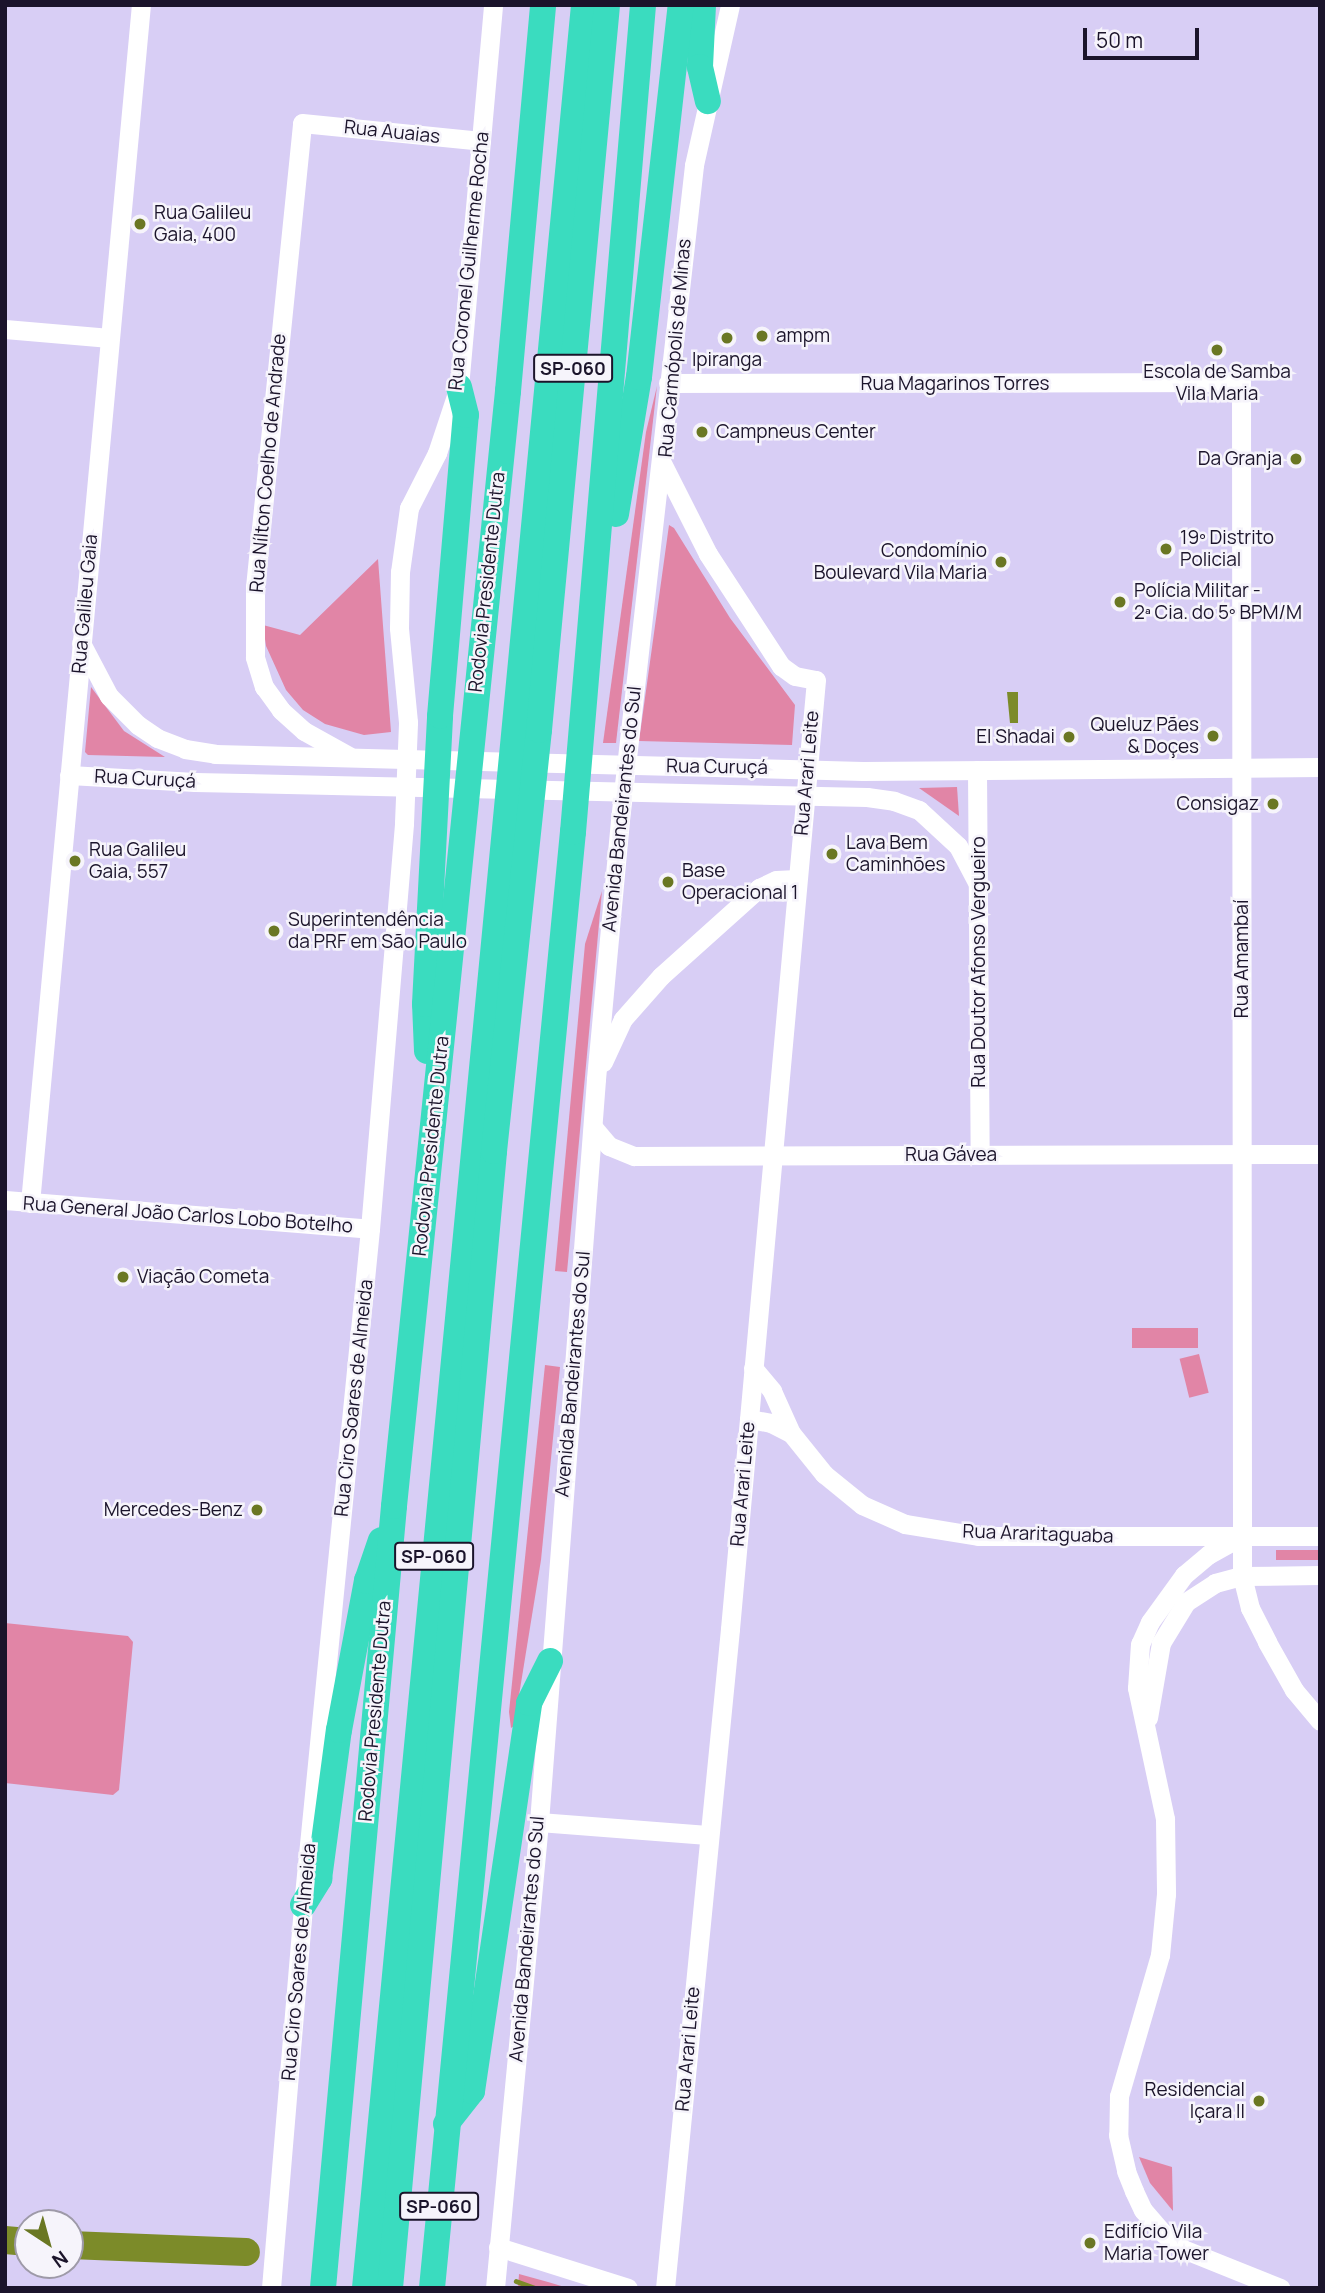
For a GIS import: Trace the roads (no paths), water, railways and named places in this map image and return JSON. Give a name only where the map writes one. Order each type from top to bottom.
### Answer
[{"type":"highway","name":"Rodovia Presidente Dutra","points":[[323,2288],[394,1506],[467,768],[508,391],[543,5]]},
{"type":"highway","name":"SP-060","points":[[365,2288],[584,5]]},
{"type":"highway","name":"SP-060","points":[[390,2288],[491,1189],[540,717],[607,5]]},
{"type":"highway","name":"SP-060","points":[[432,2288],[583,722],[643,5]]},
{"type":"highway","points":[[583,722],[593,697],[615,521],[639,377],[681,5]]},
{"type":"highway","points":[[704,5],[700,67],[708,101]]},
{"type":"highway","points":[[436,1101],[428,1056],[425,1004],[440,716],[466,415],[459,387]]},
{"type":"highway","points":[[303,1905],[319,1879],[339,1730],[367,1581],[394,1506]]},
{"type":"highway","points":[[446,2124],[472,2091],[528,1703],[550,1661]]},
{"type":"main road","name":"Rua Galileu Gaia","points":[[30,1203],[141,5]]},
{"type":"main road","name":"Rua Coronel Guilherme Rocha","points":[[409,508],[438,453],[459,387],[493,5]]},
{"type":"main road","name":"Rua Carmópolis de Minas","points":[[730,5],[694,165],[661,461],[708,554],[781,666],[795,676],[816,680]]},
{"type":"main road","name":"Rua Auaias","points":[[302,123],[481,141]]},
{"type":"main road","name":"Rua Nílton Coelho de Andrade","points":[[302,123],[255,587],[255,657],[264,687],[287,716],[304,731],[360,758]]},
{"type":"main road","points":[[5,329],[110,338]]},
{"type":"main road","name":"Rua Magarinos Torres","points":[[668,383],[1241,382]]},
{"type":"main road","name":"Rua Amambaí","points":[[1241,382],[1242,1576],[1244,1592],[1258,1623],[1294,1690],[1320,1721]]},
{"type":"main road","name":"Avenida Bandeirantes do Sul","points":[[495,2288],[539,1822],[596,1079],[620,820],[661,461]]},
{"type":"main road","name":"Rua Ciro Soares de Almeida","points":[[271,2288],[303,1905],[370,1229],[404,823],[407,689],[398,601],[409,508]]},
{"type":"main road","name":"Rua Curuçá","points":[[81,643],[116,705],[157,738],[185,749],[215,754],[863,771],[1320,767]]},
{"type":"main road","name":"Rua Arari Leite","points":[[665,2288],[749,1419],[816,680]]},
{"type":"main road","name":"Rua Doutor Afonso Vergueiro","points":[[977,770],[980,1155]]},
{"type":"main road","name":"Rua Curuçá","points":[[69,775],[369,786],[867,797],[894,801],[919,810],[958,846],[979,886]]},
{"type":"main road","points":[[596,1079],[623,1019],[661,976],[759,888],[776,880],[797,879]]},
{"type":"main road","name":"Rua Gávea","points":[[593,1127],[609,1146],[635,1156],[1320,1154]]},
{"type":"main road","name":"Rua General João Carlos Lobo Botelho","points":[[5,1200],[370,1229]]},
{"type":"main road","name":"Rua Araritaguaba","points":[[753,1368],[772,1391],[791,1433],[824,1474],[862,1505],[905,1524],[978,1536],[1320,1536]]},
{"type":"main road","points":[[749,1419],[771,1423],[791,1433]]},
{"type":"main road","points":[[1242,1535],[1209,1554],[1184,1575],[1150,1622],[1140,1644],[1136,1666],[1165,1819],[1166,1894],[1160,1955],[1119,2096],[1118,2135],[1126,2171],[1143,2210],[1172,2242],[1183,2249],[1280,2288]]},
{"type":"main road","points":[[1258,1623],[1261,1593],[1268,1575]]},
{"type":"main road","points":[[1146,1729],[1161,1643],[1172,1620],[1199,1591],[1215,1583],[1242,1576],[1320,1575]]},
{"type":"main road","points":[[539,1822],[708,1835]]},
{"type":"main road","points":[[498,2247],[628,2288]]},
{"type":"waterway","points":[[5,2240],[14,2241]]},
{"type":"waterway","points":[[84,2246],[246,2252]]},
{"type":"waterway","points":[[516,2281],[535,2288]]},
{"type":"place","name":"Rua Galileu Gaia, 400","points":[[140,224]]},
{"type":"place","name":"ampm","points":[[762,336]]},
{"type":"place","name":"Ipiranga","points":[[727,338]]},
{"type":"place","name":"Escola de Samba Vila Maria","points":[[1217,350]]},
{"type":"place","name":"Campneus Center","points":[[702,432]]},
{"type":"place","name":"Da Granja","points":[[1296,459]]},
{"type":"place","name":"19º Distrito Policial","points":[[1166,549]]},
{"type":"place","name":"Condomínio Boulevard Vila Maria","points":[[1001,562]]},
{"type":"place","name":"Polícia Militar - 2ª Cia. do 5º BPM/M","points":[[1120,602]]},
{"type":"place","name":"Queluz Pães & Doçes","points":[[1213,736]]},
{"type":"place","name":"El Shadai","points":[[1069,737]]},
{"type":"place","name":"Consigaz","points":[[1273,804]]},
{"type":"place","name":"Lava Bem Caminhões","points":[[832,854]]},
{"type":"place","name":"Rua Galileu Gaia, 557","points":[[75,861]]},
{"type":"place","name":"Base Operacional 1","points":[[668,882]]},
{"type":"place","name":"Superintendência da PRF em São Paulo","points":[[274,931]]},
{"type":"place","name":"Viação Cometa","points":[[123,1277]]},
{"type":"place","name":"Mercedes-Benz","points":[[257,1510]]},
{"type":"place","name":"Residencial Içara II","points":[[1259,2101]]},
{"type":"place","name":"Edifício Vila Maria Tower","points":[[1090,2243]]}]
